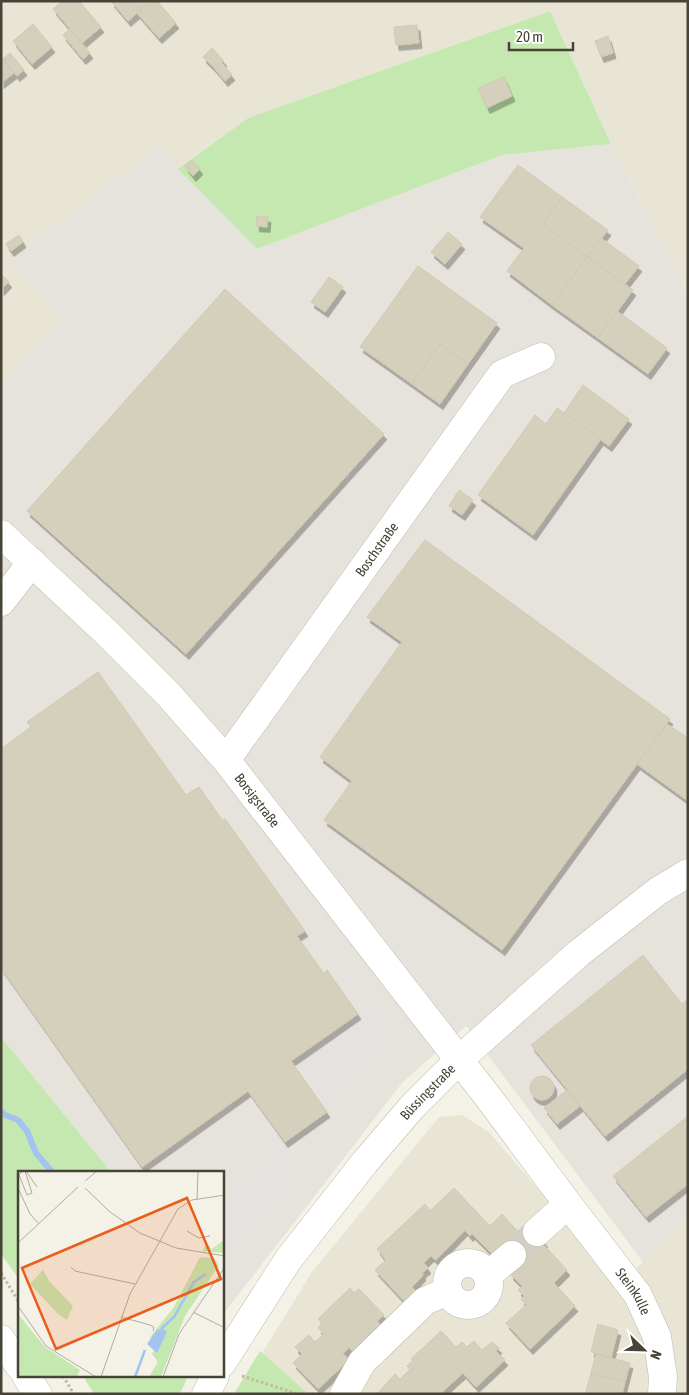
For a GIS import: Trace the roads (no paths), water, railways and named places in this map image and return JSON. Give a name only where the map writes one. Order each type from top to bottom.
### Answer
[{"type":"street","name":"Boschstraße","points":[[226,760],[502,374],[541,356]]},
{"type":"street","name":"Borsigstraße","points":[[1,534],[168,694],[226,760],[458,1060]]},
{"type":"street","points":[[1,602],[32,562]]},
{"type":"street","name":"Büssingstraße","points":[[224,1360],[288,1260],[412,1107],[458,1060],[579,953],[658,891],[688,873]]},
{"type":"street","name":"Steinkulle","points":[[458,1060],[638,1295],[656,1337],[663,1377],[662,1394]]},
{"type":"street","points":[[537,1232],[568,1204]]},
{"type":"street","points":[[344,1394],[362,1362],[425,1301],[448,1291],[448,1277],[452,1271],[464,1263],[478,1265],[488,1275],[512,1255]]},
{"type":"street","points":[[1,1339],[18,1364]]},
{"type":"street","points":[[27,1378],[38,1394]]},
{"type":"street","points":[[206,1394],[214,1378]]},
{"type":"waterway","points":[[1,1111],[5,1115],[18,1120],[27,1131],[36,1153],[51,1171]]},
{"type":"tunnel","points":[[512,1255],[537,1232]]}]
